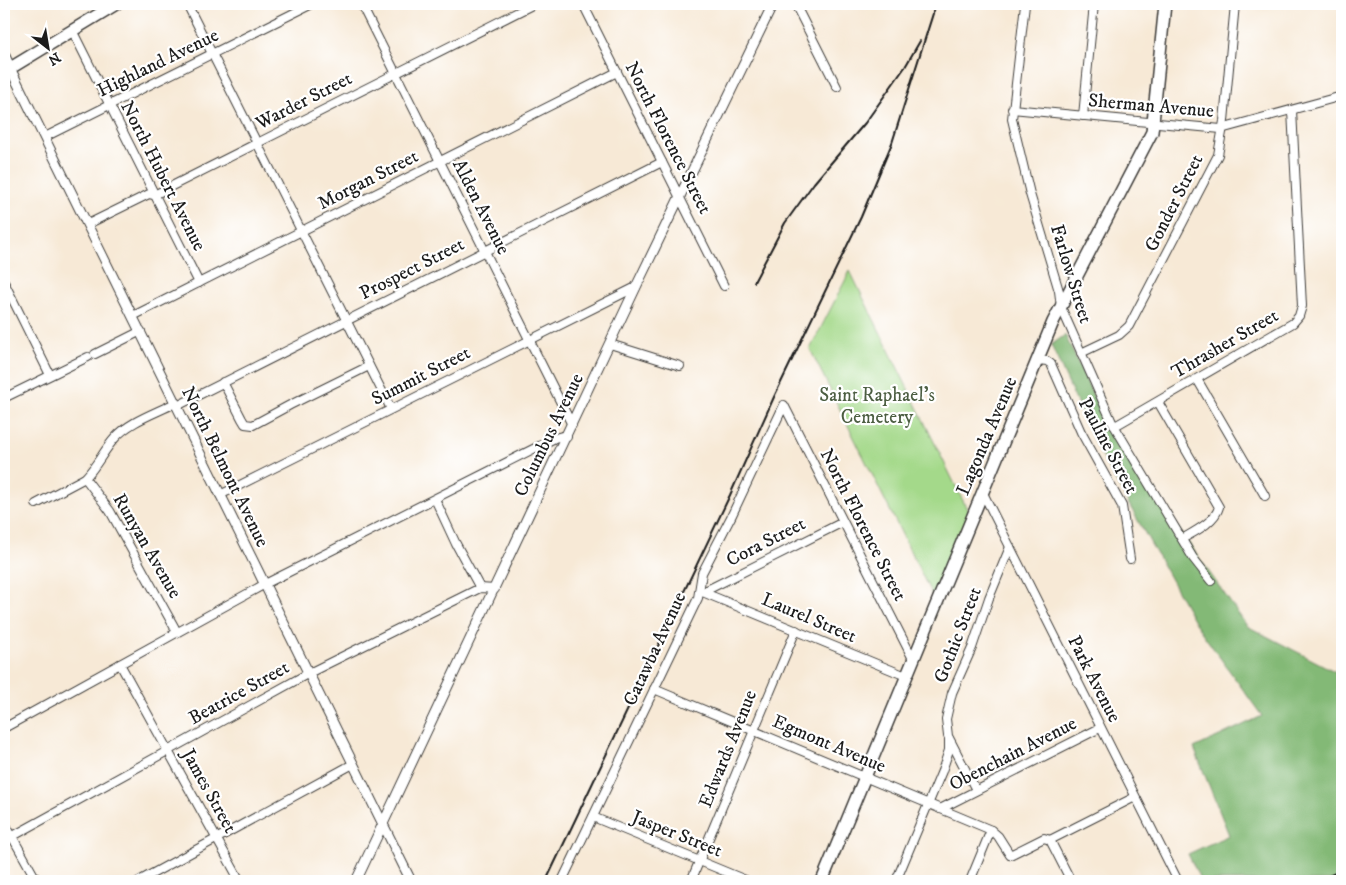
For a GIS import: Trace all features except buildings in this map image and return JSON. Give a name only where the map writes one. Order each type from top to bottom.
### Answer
[{"type":"main road","points":[[4,55],[7,70],[116,4]]},
{"type":"main road","name":"Lagonda Avenue","points":[[822,881],[982,491],[1061,307],[1152,132],[1166,4]]},
{"type":"street","points":[[187,4],[390,410]]},
{"type":"street","name":"Highland Avenue","points":[[45,137],[312,4]]},
{"type":"street","name":"Alden Avenue","points":[[361,4],[572,425]]},
{"type":"street","name":"Warder Street","points":[[88,224],[149,194],[154,194],[534,4]]},
{"type":"street","name":"North Florence Street","points":[[583,4],[724,286]]},
{"type":"street","name":"Columbus Avenue","points":[[356,881],[636,287],[773,4]]},
{"type":"street","points":[[794,4],[837,87]]},
{"type":"street","name":"Farlow Street","points":[[1025,4],[1012,119],[1030,194],[1059,291],[1061,307],[1115,426],[1193,558],[1211,581]]},
{"type":"street","points":[[1083,116],[1094,4]]},
{"type":"street","name":"Gonder Street","points":[[1081,353],[1119,335],[1129,326],[1218,155],[1221,129],[1224,121],[1235,4]]},
{"type":"street","name":"North Hubert Avenue","points":[[72,30],[199,283]]},
{"type":"street","name":"North Belmont Avenue","points":[[7,70],[45,137],[411,881]]},
{"type":"street","name":"Morgan Street","points":[[133,316],[617,72]]},
{"type":"street","name":"Sherman Avenue","points":[[1012,109],[1221,129],[1342,96]]},
{"type":"street","name":"Thrasher Street","points":[[1115,426],[1293,323],[1301,312],[1292,110]]},
{"type":"street","name":"Prospect Street","points":[[85,478],[108,446],[123,430],[346,321],[662,162]]},
{"type":"street","points":[[4,282],[50,375]]},
{"type":"street","name":"Summit Street","points":[[220,495],[636,287]]},
{"type":"street","points":[[4,398],[141,331]]},
{"type":"street","points":[[610,344],[680,366]]},
{"type":"street","name":"Pauline Street","points":[[1038,360],[1047,361],[1051,364],[1081,432],[1122,506],[1130,559]]},
{"type":"street","points":[[223,382],[245,424],[253,425],[369,366]]},
{"type":"street","points":[[1197,379],[1265,496]]},
{"type":"street","points":[[1158,402],[1219,507],[1218,512],[1212,519],[1182,540]]},
{"type":"street","name":"North Florence Street","points":[[772,430],[784,404],[913,659]]},
{"type":"street","name":"Catawba Avenue","points":[[562,881],[702,592],[700,583],[702,573],[772,430]]},
{"type":"street","points":[[4,728],[265,584],[555,438],[566,437]]},
{"type":"street","points":[[36,504],[85,478]]},
{"type":"street","name":"Runyan Avenue","points":[[85,478],[110,511],[177,632]]},
{"type":"street","name":"Park Avenue","points":[[982,491],[1178,881]]},
{"type":"street","points":[[435,499],[456,544],[480,588],[495,589]]},
{"type":"street","name":"Cora Street","points":[[702,592],[843,522]]},
{"type":"street","name":"Gothic Street","points":[[896,881],[949,750],[946,719],[952,693],[972,648],[989,598],[1010,547]]},
{"type":"street","name":"Beatrice Street","points":[[4,841],[309,673],[480,588]]},
{"type":"street","name":"Laurel Street","points":[[702,592],[906,676]]},
{"type":"street","name":"Edwards Avenue","points":[[691,881],[796,630]]},
{"type":"street","name":"James Street","points":[[120,664],[240,881]]},
{"type":"street","name":"Egmont Avenue","points":[[654,689],[991,830]]},
{"type":"street","name":"Obenchain Avenue","points":[[940,808],[1100,728]]},
{"type":"street","name":"Gothic Street","points":[[948,736],[976,790]]},
{"type":"street","points":[[139,881],[354,764]]},
{"type":"street","points":[[1050,840],[1135,797]]},
{"type":"street","name":"Jasper Street","points":[[593,818],[748,881]]},
{"type":"street","points":[[4,822],[36,881]]},
{"type":"street","points":[[970,881],[991,830],[998,836],[1010,855],[1044,838],[1050,840],[1071,881]]},
{"type":"green space","name":"Saint Raphael's Cemetery","points":[[850,271],[971,517],[936,603],[810,349]]},
{"type":"green space","points":[[1065,335],[1110,431],[1247,626],[1342,675],[1342,881],[1201,881],[1188,854],[1229,835],[1194,748],[1262,716],[1195,623],[1097,447],[1051,345]]},
{"type":"railway","points":[[546,881],[861,217],[892,143],[936,4]]},
{"type":"railway","points":[[754,282],[785,223],[814,183],[865,123],[905,67],[920,41]]},
{"type":"railway","points":[[1318,881],[1342,870]]}]
